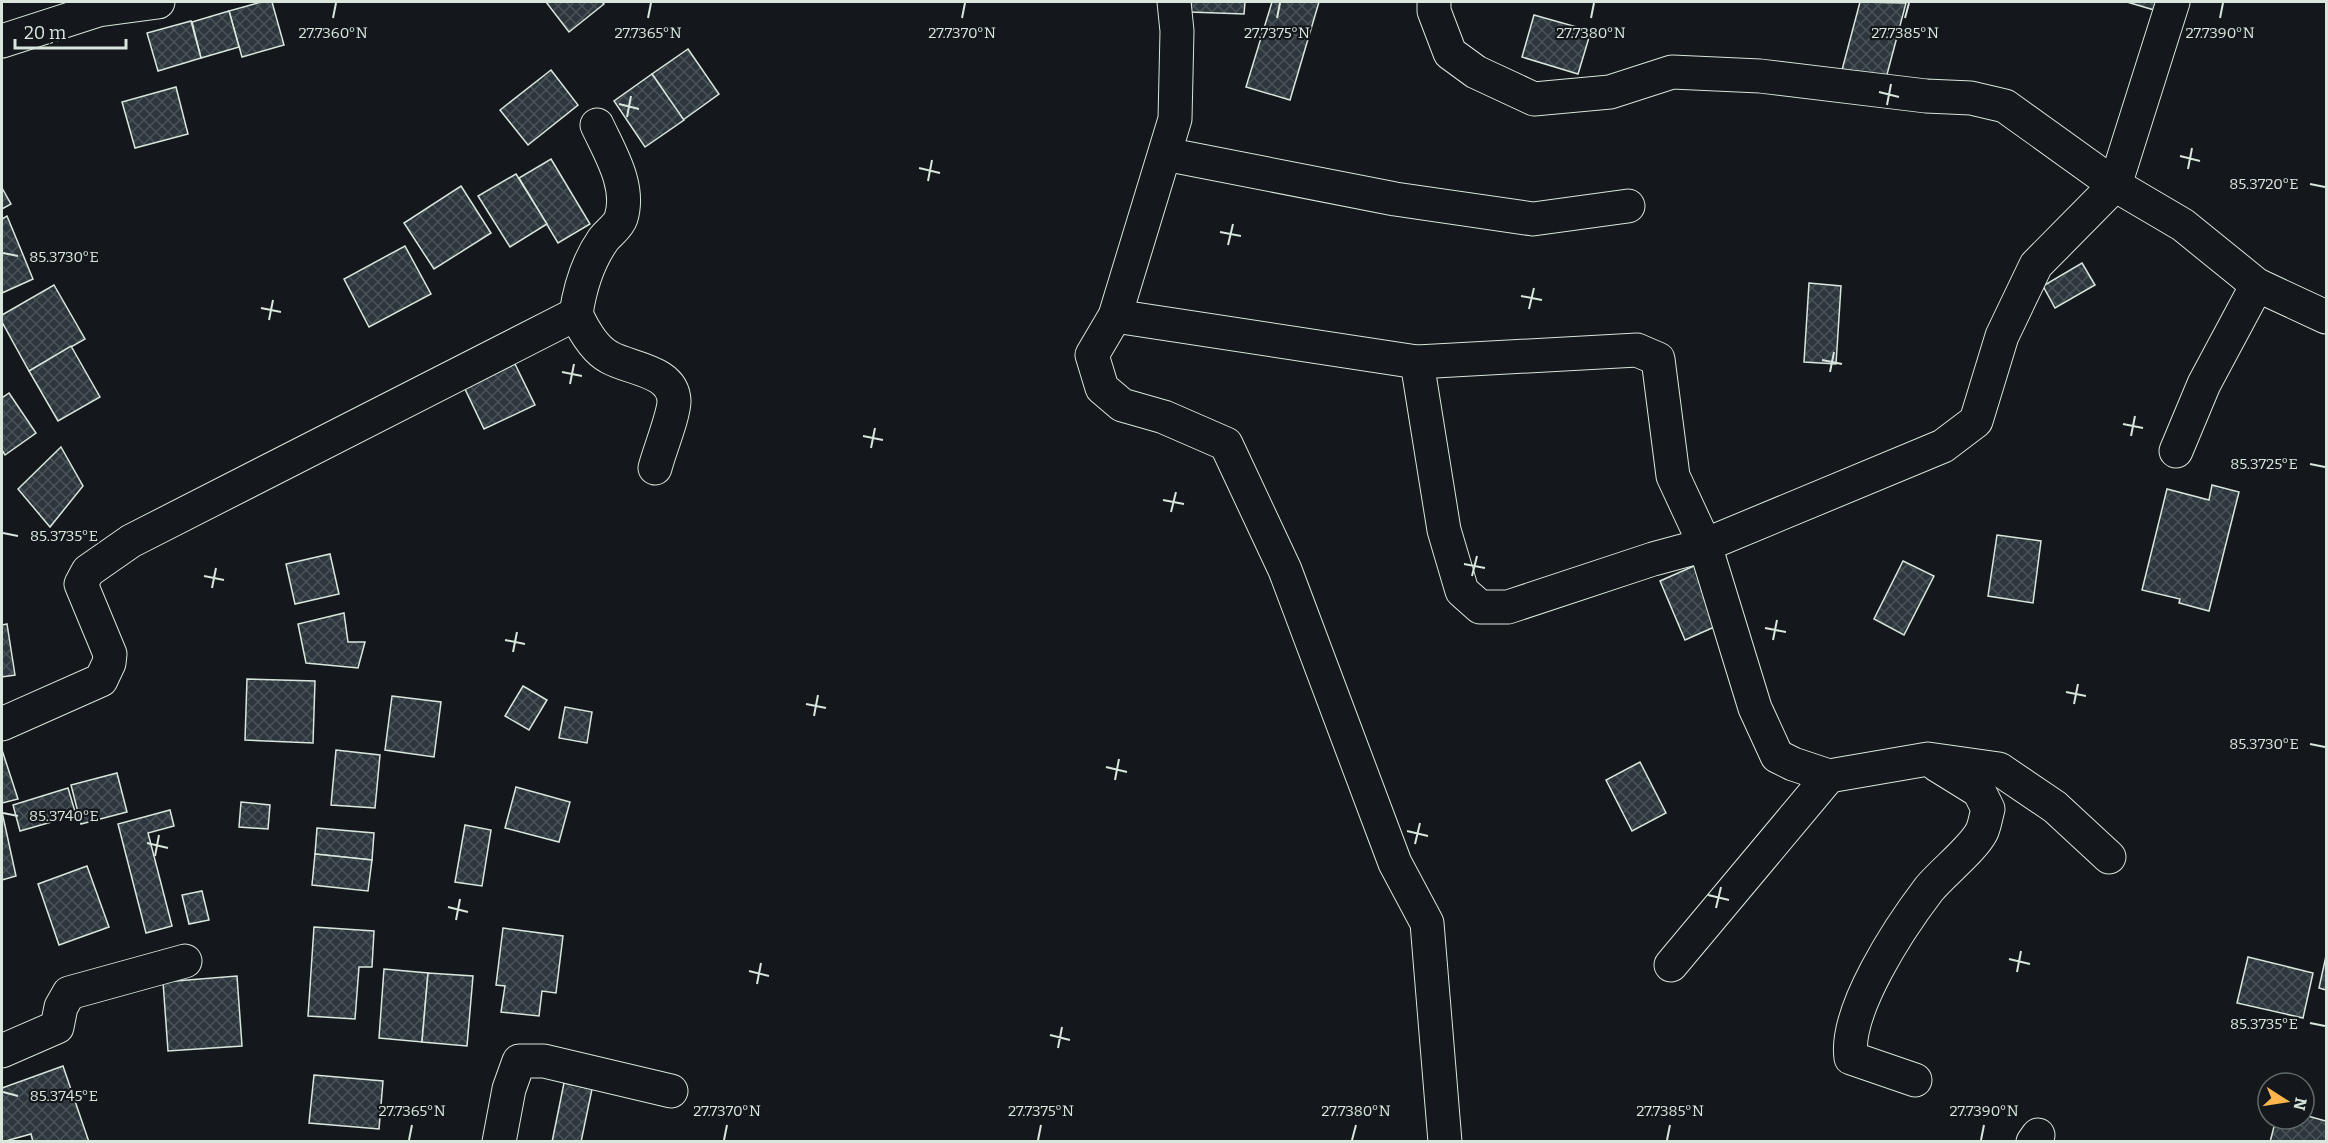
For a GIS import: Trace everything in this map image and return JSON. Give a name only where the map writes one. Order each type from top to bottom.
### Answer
[{"type":"street","points":[[2,41],[96,6],[158,2]]},
{"type":"street","points":[[1174,2],[1178,31],[1175,119],[1115,316],[1092,355],[1102,388],[1122,405],[1164,417],[1226,444],[1285,570],[1395,863],[1427,923],[1445,1142]]},
{"type":"street","points":[[1434,2],[1434,11],[1450,53],[1476,72],[1534,99],[1610,92],[1672,72],[1760,76],[1926,96],[1971,98],[2005,106],[2115,185],[2183,225],[2257,285],[2326,317]]},
{"type":"street","points":[[1416,362],[1444,530],[1462,591],[1480,607],[1508,607],[1705,544],[1943,446],[1976,421],[2002,336],[2036,265],[2115,185],[2173,2]]},
{"type":"street","points":[[597,125],[620,173],[623,202],[620,220],[603,239],[581,281],[576,314],[585,332],[608,357],[651,373],[667,384],[674,401],[655,468]]},
{"type":"street","points":[[1165,154],[1395,199],[1533,219],[1628,206]]},
{"type":"street","points":[[2176,451],[2204,384],[2257,285]]},
{"type":"street","points":[[2,724],[101,680],[109,663],[110,654],[81,584],[88,571],[131,541],[576,314]]},
{"type":"street","points":[[1115,316],[1416,362],[1637,350],[1658,359],[1673,476],[1705,544],[1755,708],[1778,756],[1793,765],[1828,776],[1928,759],[1999,769],[2055,807],[2109,857]]},
{"type":"street","points":[[1915,1080],[1851,1058],[1849,1043],[1860,1008],[1889,946],[1930,888],[1981,833],[1988,809],[1979,791],[1928,759]]},
{"type":"street","points":[[1671,965],[1828,776]]},
{"type":"street","points":[[2,1052],[57,1027],[61,1007],[69,993],[185,960]]},
{"type":"street","points":[[499,1142],[509,1089],[519,1061],[544,1061],[670,1090]]},
{"type":"building","points":[[261,2],[272,2],[284,45],[242,57],[229,11]]},
{"type":"building","points":[[546,2],[602,2],[604,4],[569,32]]},
{"type":"building","points":[[1191,2],[1245,2],[1244,14],[1190,12]]},
{"type":"building","points":[[1272,2],[1319,2],[1290,100],[1246,87]]},
{"type":"building","points":[[1860,2],[1906,3],[1885,82],[1842,70]]},
{"type":"building","points":[[2127,2],[2165,2],[2161,12]]},
{"type":"building","points":[[229,11],[239,47],[201,58],[192,22]]},
{"type":"building","points":[[1534,15],[1591,31],[1578,74],[1522,57]]},
{"type":"building","points":[[191,21],[201,58],[158,71],[147,33]]},
{"type":"building","points":[[688,49],[719,94],[683,120],[652,74]]},
{"type":"building","points":[[551,70],[578,105],[528,145],[500,110]]},
{"type":"building","points":[[652,74],[684,120],[645,147],[614,101]]},
{"type":"building","points":[[176,87],[188,134],[135,148],[122,102]]},
{"type":"building","points":[[551,159],[590,224],[558,243],[519,178]]},
{"type":"building","points":[[516,174],[547,224],[510,247],[478,196]]},
{"type":"building","points":[[461,186],[491,233],[434,269],[404,223]]},
{"type":"building","points":[[2,188],[11,204],[2,209]]},
{"type":"building","points":[[7,216],[33,279],[2,293],[2,219]]},
{"type":"building","points":[[405,246],[431,294],[369,327],[344,279]]},
{"type":"building","points":[[2082,263],[2095,285],[2055,308],[2043,286]]},
{"type":"building","points":[[1809,283],[1841,286],[1836,364],[1804,362]]},
{"type":"building","points":[[54,285],[85,339],[29,371],[2,322],[2,315]]},
{"type":"building","points":[[71,346],[100,397],[58,421],[29,371]]},
{"type":"building","points":[[515,364],[535,405],[484,429],[465,389]]},
{"type":"building","points":[[9,393],[36,433],[5,455],[2,450],[2,398]]},
{"type":"building","points":[[61,447],[83,486],[50,527],[18,489]]},
{"type":"building","points":[[2212,485],[2239,492],[2209,611],[2179,603],[2180,599],[2142,590],[2167,489],[2209,500]]},
{"type":"building","points":[[1997,535],[2041,541],[2033,603],[1988,596]]},
{"type":"building","points":[[330,554],[339,594],[295,604],[286,564]]},
{"type":"building","points":[[1903,561],[1934,576],[1904,635],[1874,619]]},
{"type":"building","points":[[1696,565],[1721,624],[1685,640],[1660,581]]},
{"type":"building","points":[[344,613],[348,642],[365,642],[358,668],[306,663],[298,624]]},
{"type":"building","points":[[7,624],[15,675],[2,677],[2,625]]},
{"type":"building","points":[[247,679],[315,681],[313,743],[245,740]]},
{"type":"building","points":[[523,686],[547,700],[529,730],[505,716]]},
{"type":"building","points":[[392,696],[441,702],[434,757],[385,750]]},
{"type":"building","points":[[565,707],[592,712],[587,743],[559,738]]},
{"type":"building","points":[[2,750],[18,799],[2,803]]},
{"type":"building","points":[[336,750],[380,755],[375,808],[331,805]]},
{"type":"building","points":[[1640,762],[1666,813],[1632,831],[1606,780]]},
{"type":"building","points":[[117,773],[127,812],[81,824],[71,785]]},
{"type":"building","points":[[516,787],[570,802],[559,842],[505,828]]},
{"type":"building","points":[[68,788],[76,815],[20,831],[13,805]]},
{"type":"building","points":[[241,802],[270,805],[268,829],[239,827]]},
{"type":"building","points":[[170,810],[174,826],[148,833],[172,926],[146,933],[118,824]]},
{"type":"building","points":[[2,812],[16,876],[2,880]]},
{"type":"building","points":[[465,825],[491,830],[482,886],[455,882]]},
{"type":"building","points":[[317,828],[374,833],[372,860],[315,854]]},
{"type":"building","points":[[315,854],[372,860],[368,891],[312,885]]},
{"type":"building","points":[[87,866],[109,927],[59,945],[38,884]]},
{"type":"building","points":[[202,891],[209,920],[189,924],[182,895]]},
{"type":"building","points":[[314,927],[374,931],[372,967],[359,967],[355,1019],[308,1016]]},
{"type":"building","points":[[503,928],[563,936],[556,993],[542,991],[539,1016],[501,1012],[505,986],[496,985]]},
{"type":"building","points":[[2326,956],[2326,990],[2319,988]]},
{"type":"building","points":[[2248,957],[2313,973],[2303,1018],[2237,1003]]},
{"type":"building","points":[[384,969],[428,973],[422,1042],[379,1038]]},
{"type":"building","points":[[428,973],[473,976],[467,1046],[422,1042]]},
{"type":"building","points":[[237,976],[242,1046],[168,1051],[163,982]]},
{"type":"building","points":[[63,1066],[89,1142],[33,1142],[31,1134],[2,1142],[2,1088]]},
{"type":"building","points":[[314,1075],[383,1081],[379,1129],[309,1123]]},
{"type":"building","points":[[564,1083],[592,1089],[581,1142],[552,1142]]},
{"type":"building","points":[[2316,1118],[2326,1121],[2326,1142],[2270,1142],[2273,1131],[2316,1131]]}]
